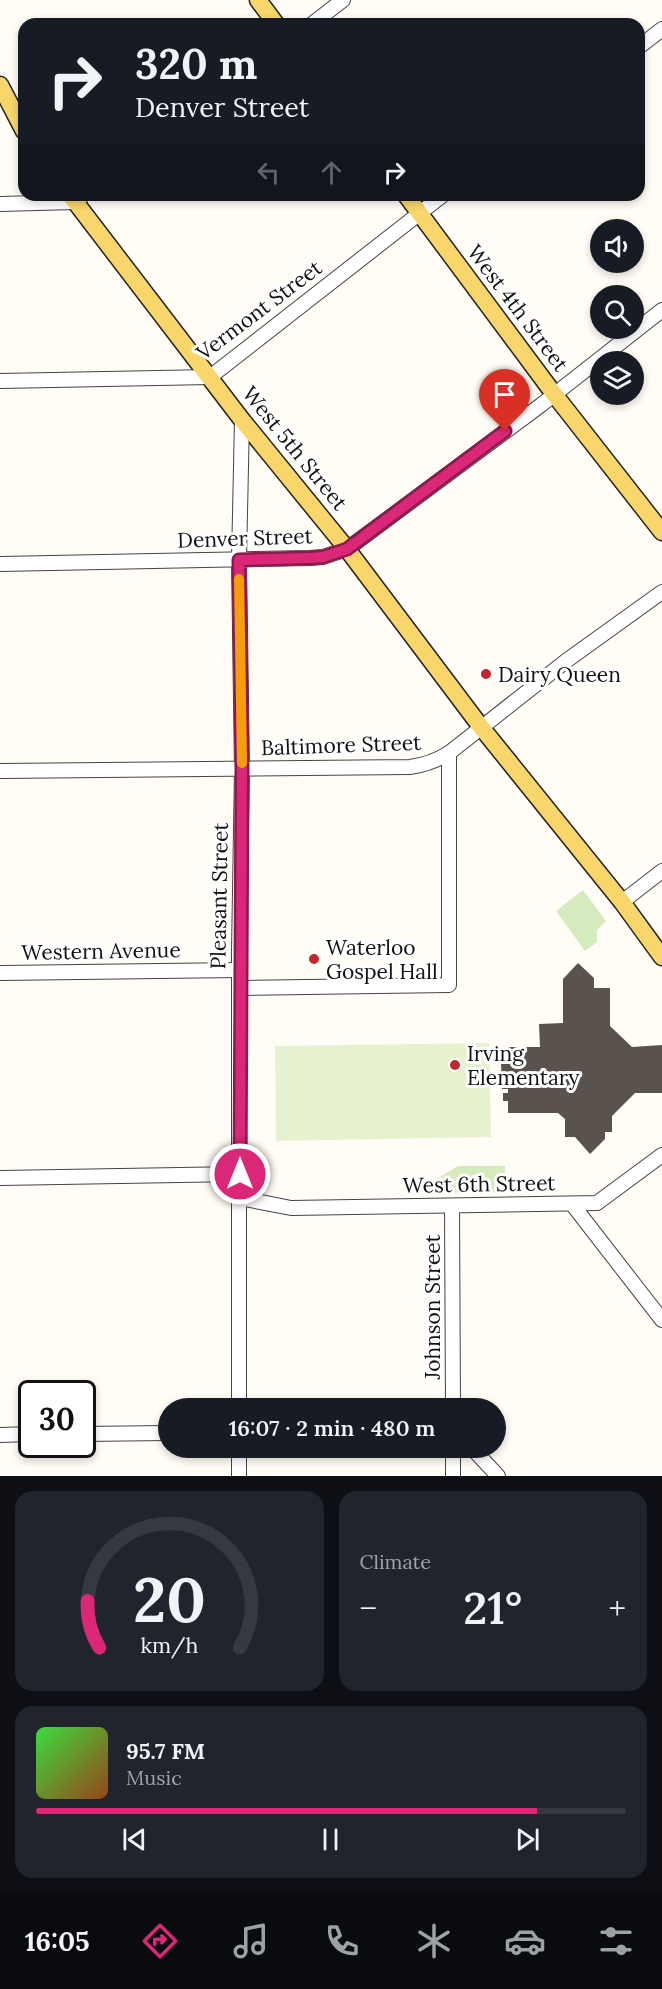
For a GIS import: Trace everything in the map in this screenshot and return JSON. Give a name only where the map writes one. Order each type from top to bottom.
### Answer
[{"type":"main road","points":[[258,0],[272,18]]},
{"type":"main road","points":[[0,85],[18,120]]},
{"type":"main road","name":"West 5th Street","points":[[79,201],[243,420],[347,549],[481,726],[622,902],[662,957]]},
{"type":"main road","name":"West 4th Street","points":[[410,201],[554,394],[662,532]]},
{"type":"street","points":[[320,18],[343,0]]},
{"type":"street","points":[[645,42],[662,29]]},
{"type":"street","points":[[0,204],[33,201]]},
{"type":"street","name":"Vermont Street","points":[[0,381],[210,377],[435,201]]},
{"type":"street","name":"Denver Street","points":[[0,564],[310,558],[323,557],[347,549],[662,310]]},
{"type":"street","name":"Pleasant Street","points":[[240,1398],[242,769],[239,560],[243,420]]},
{"type":"street","name":"Baltimore Street","points":[[0,771],[410,767],[435,762],[566,661],[662,592]]},
{"type":"street","points":[[240,988],[449,985],[449,753]]},
{"type":"street","points":[[622,902],[662,871]]},
{"type":"street","name":"Western Avenue","points":[[0,973],[240,970]]},
{"type":"street","points":[[572,1204],[597,1203],[662,1155]]},
{"type":"street","points":[[0,1178],[240,1174]]},
{"type":"street","name":"West 6th Street","points":[[240,1198],[291,1208],[572,1204],[662,1320]]},
{"type":"street","name":"Johnson Street","points":[[452,1206],[453,1398]]},
{"type":"street","points":[[96,1434],[158,1432]]},
{"type":"street","points":[[0,1435],[18,1434]]},
{"type":"street","points":[[239,1476],[240,1458]]},
{"type":"street","points":[[453,1458],[453,1476]]},
{"type":"street","points":[[481,1458],[498,1476]]},
{"type":"green space","points":[[583,890],[606,921],[597,930],[597,942],[585,951],[556,911]]},
{"type":"green space","points":[[489,1043],[491,1137],[276,1141],[275,1046]]},
{"type":"green space","points":[[458,1166],[505,1166],[506,1192],[438,1193],[437,1179]]},
{"type":"building","name":"Irving Elementary","points":[[578,963],[594,978],[594,988],[610,988],[610,1026],[632,1047],[662,1045],[662,1093],[635,1093],[612,1116],[612,1132],[605,1132],[605,1139],[590,1154],[575,1137],[565,1137],[565,1119],[558,1113],[508,1113],[508,1101],[503,1101],[503,1093],[508,1093],[508,1089],[502,1089],[501,1063],[507,1062],[508,1047],[540,1047],[539,1024],[563,1023],[563,979]]},
{"type":"slow traffic","points":[[239,579],[242,763]]},
{"type":"place","name":"Dairy Queen","points":[[486,674]]},
{"type":"place","name":"Waterloo Gospel Hall","points":[[314,959]]},
{"type":"place","name":"Irving Elementary","points":[[455,1065]]},
{"type":"route","points":[[240,1174],[242,769],[239,560],[323,557],[347,549],[505,431]]}]
